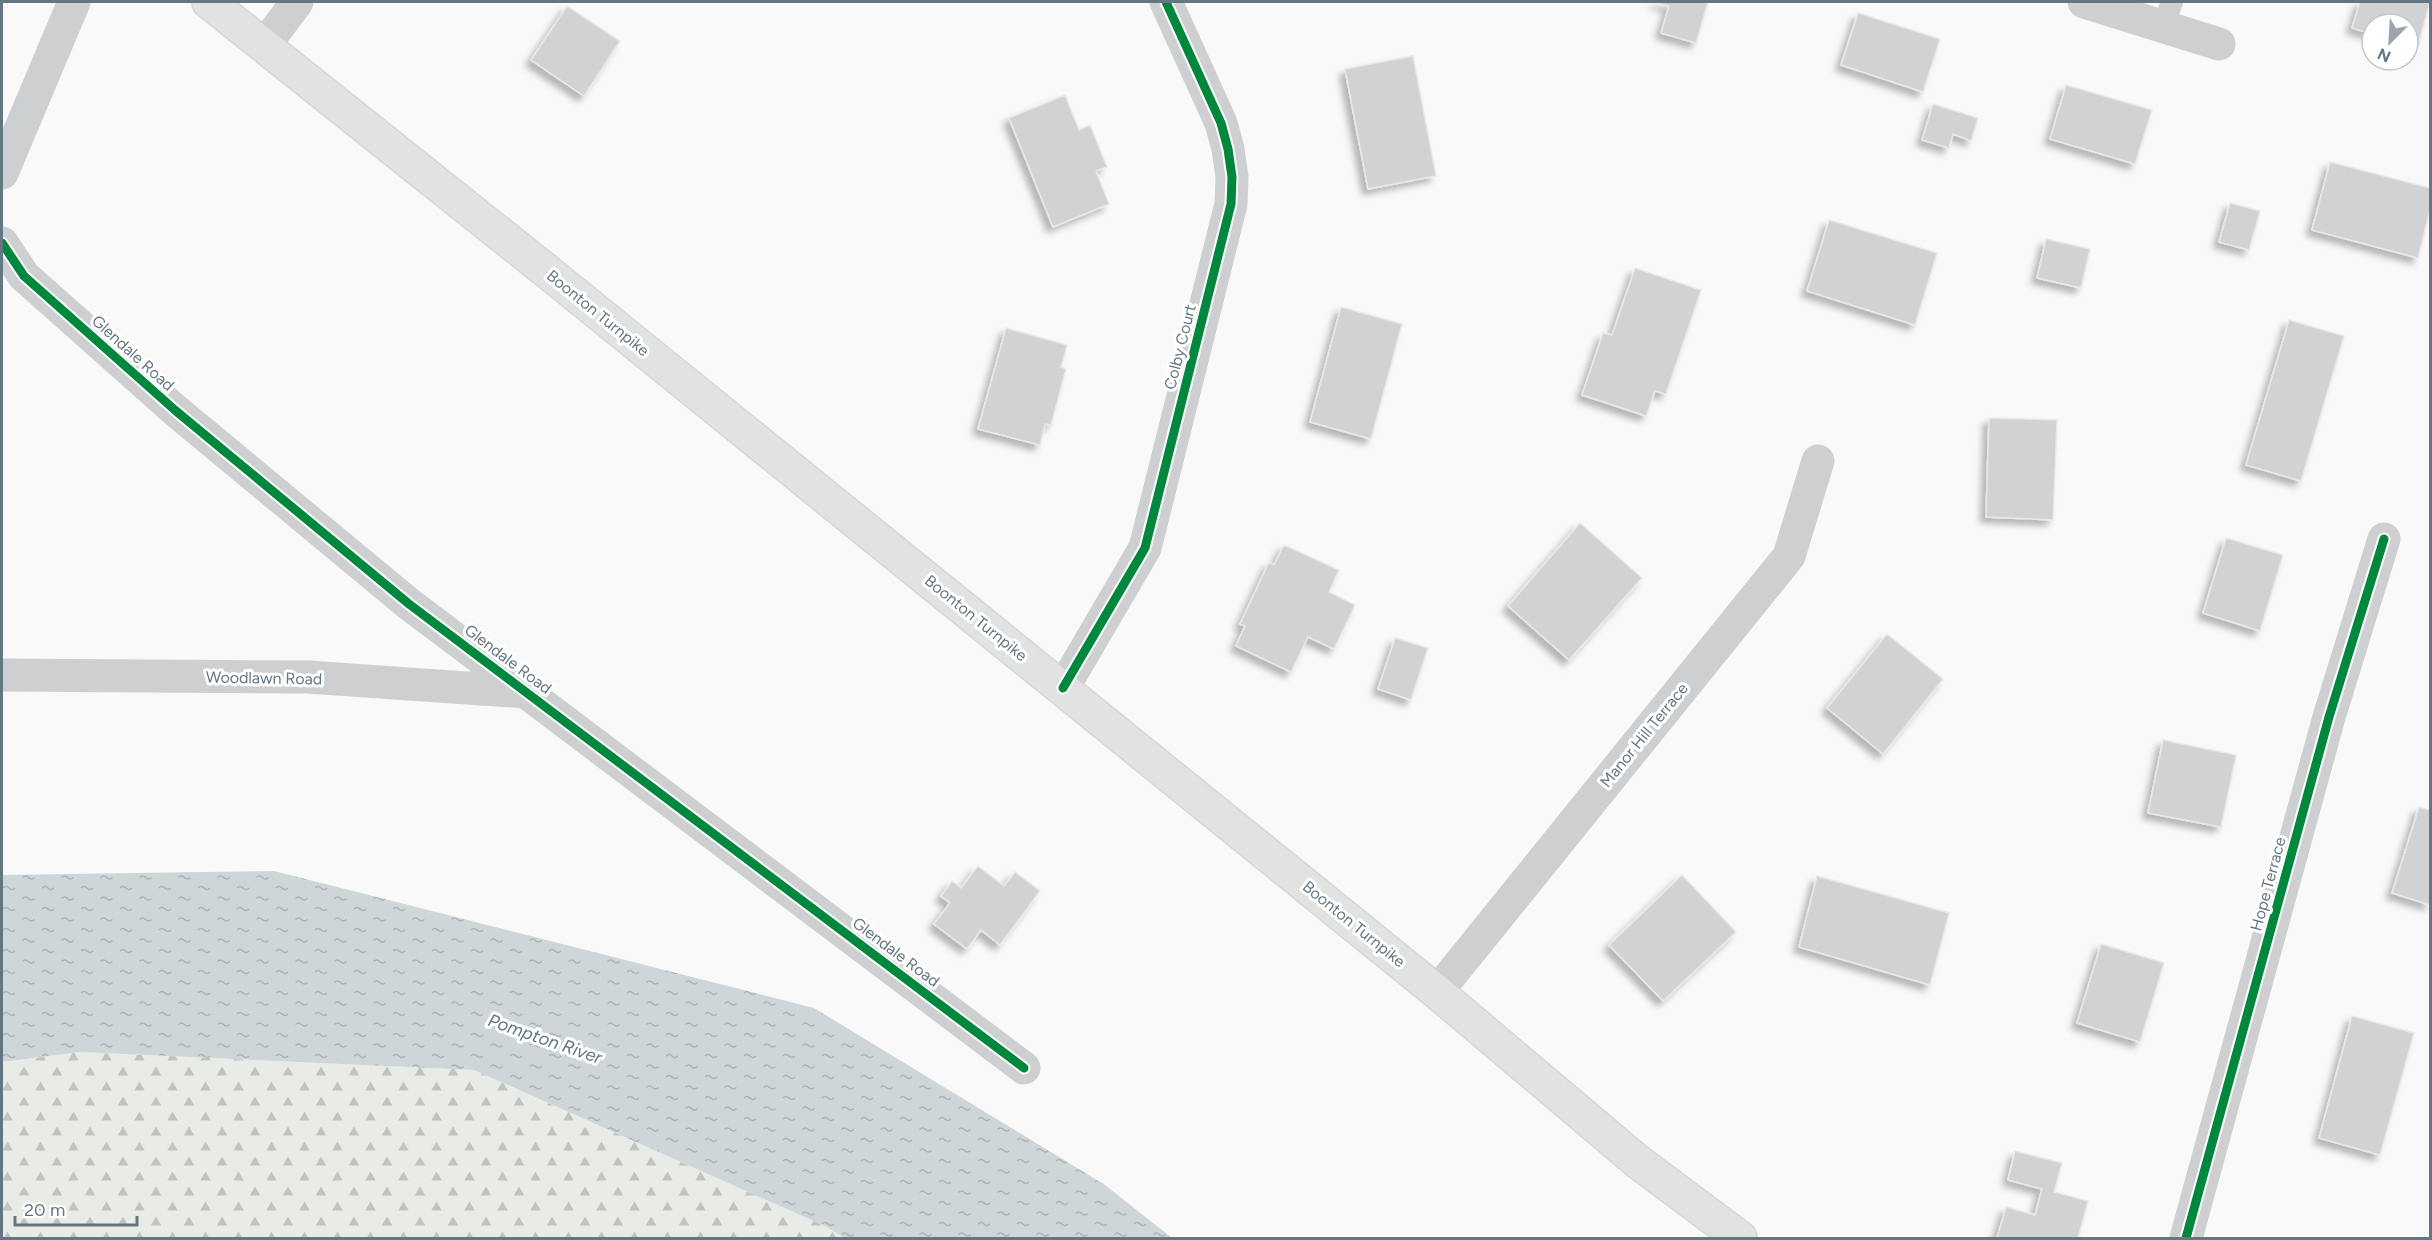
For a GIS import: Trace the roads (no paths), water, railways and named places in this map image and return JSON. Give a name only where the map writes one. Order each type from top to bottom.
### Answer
[{"type":"main road","name":"Boonton Turnpike","points":[[209,2],[558,280],[1063,688],[1437,992],[1637,1161],[1740,1239]]},
{"type":"street","points":[[2,173],[74,2]]},
{"type":"street","points":[[264,46],[297,2]]},
{"type":"street","name":"Colby Court","points":[[1063,688],[1145,548],[1231,204],[1232,177],[1221,123],[1166,2]]},
{"type":"street","points":[[2084,2],[2167,14],[2219,44]]},
{"type":"street","name":"Glendale Road","points":[[2,243],[24,276],[176,411],[409,604],[1024,1068]]},
{"type":"street","name":"Manor Hill Terrace","points":[[1437,992],[1789,556],[1818,460]]},
{"type":"street","name":"Hope Terrace","points":[[2186,1239],[2329,717],[2384,539]]},
{"type":"street","name":"Woodlawn Road","points":[[2,675],[308,677],[525,692]]},
{"type":"water","name":"Pompton River","points":[[274,871],[814,1008],[1105,1185],[1172,1238],[845,1238],[825,1226],[474,1070],[80,1052],[2,1062],[2,875]]}]
